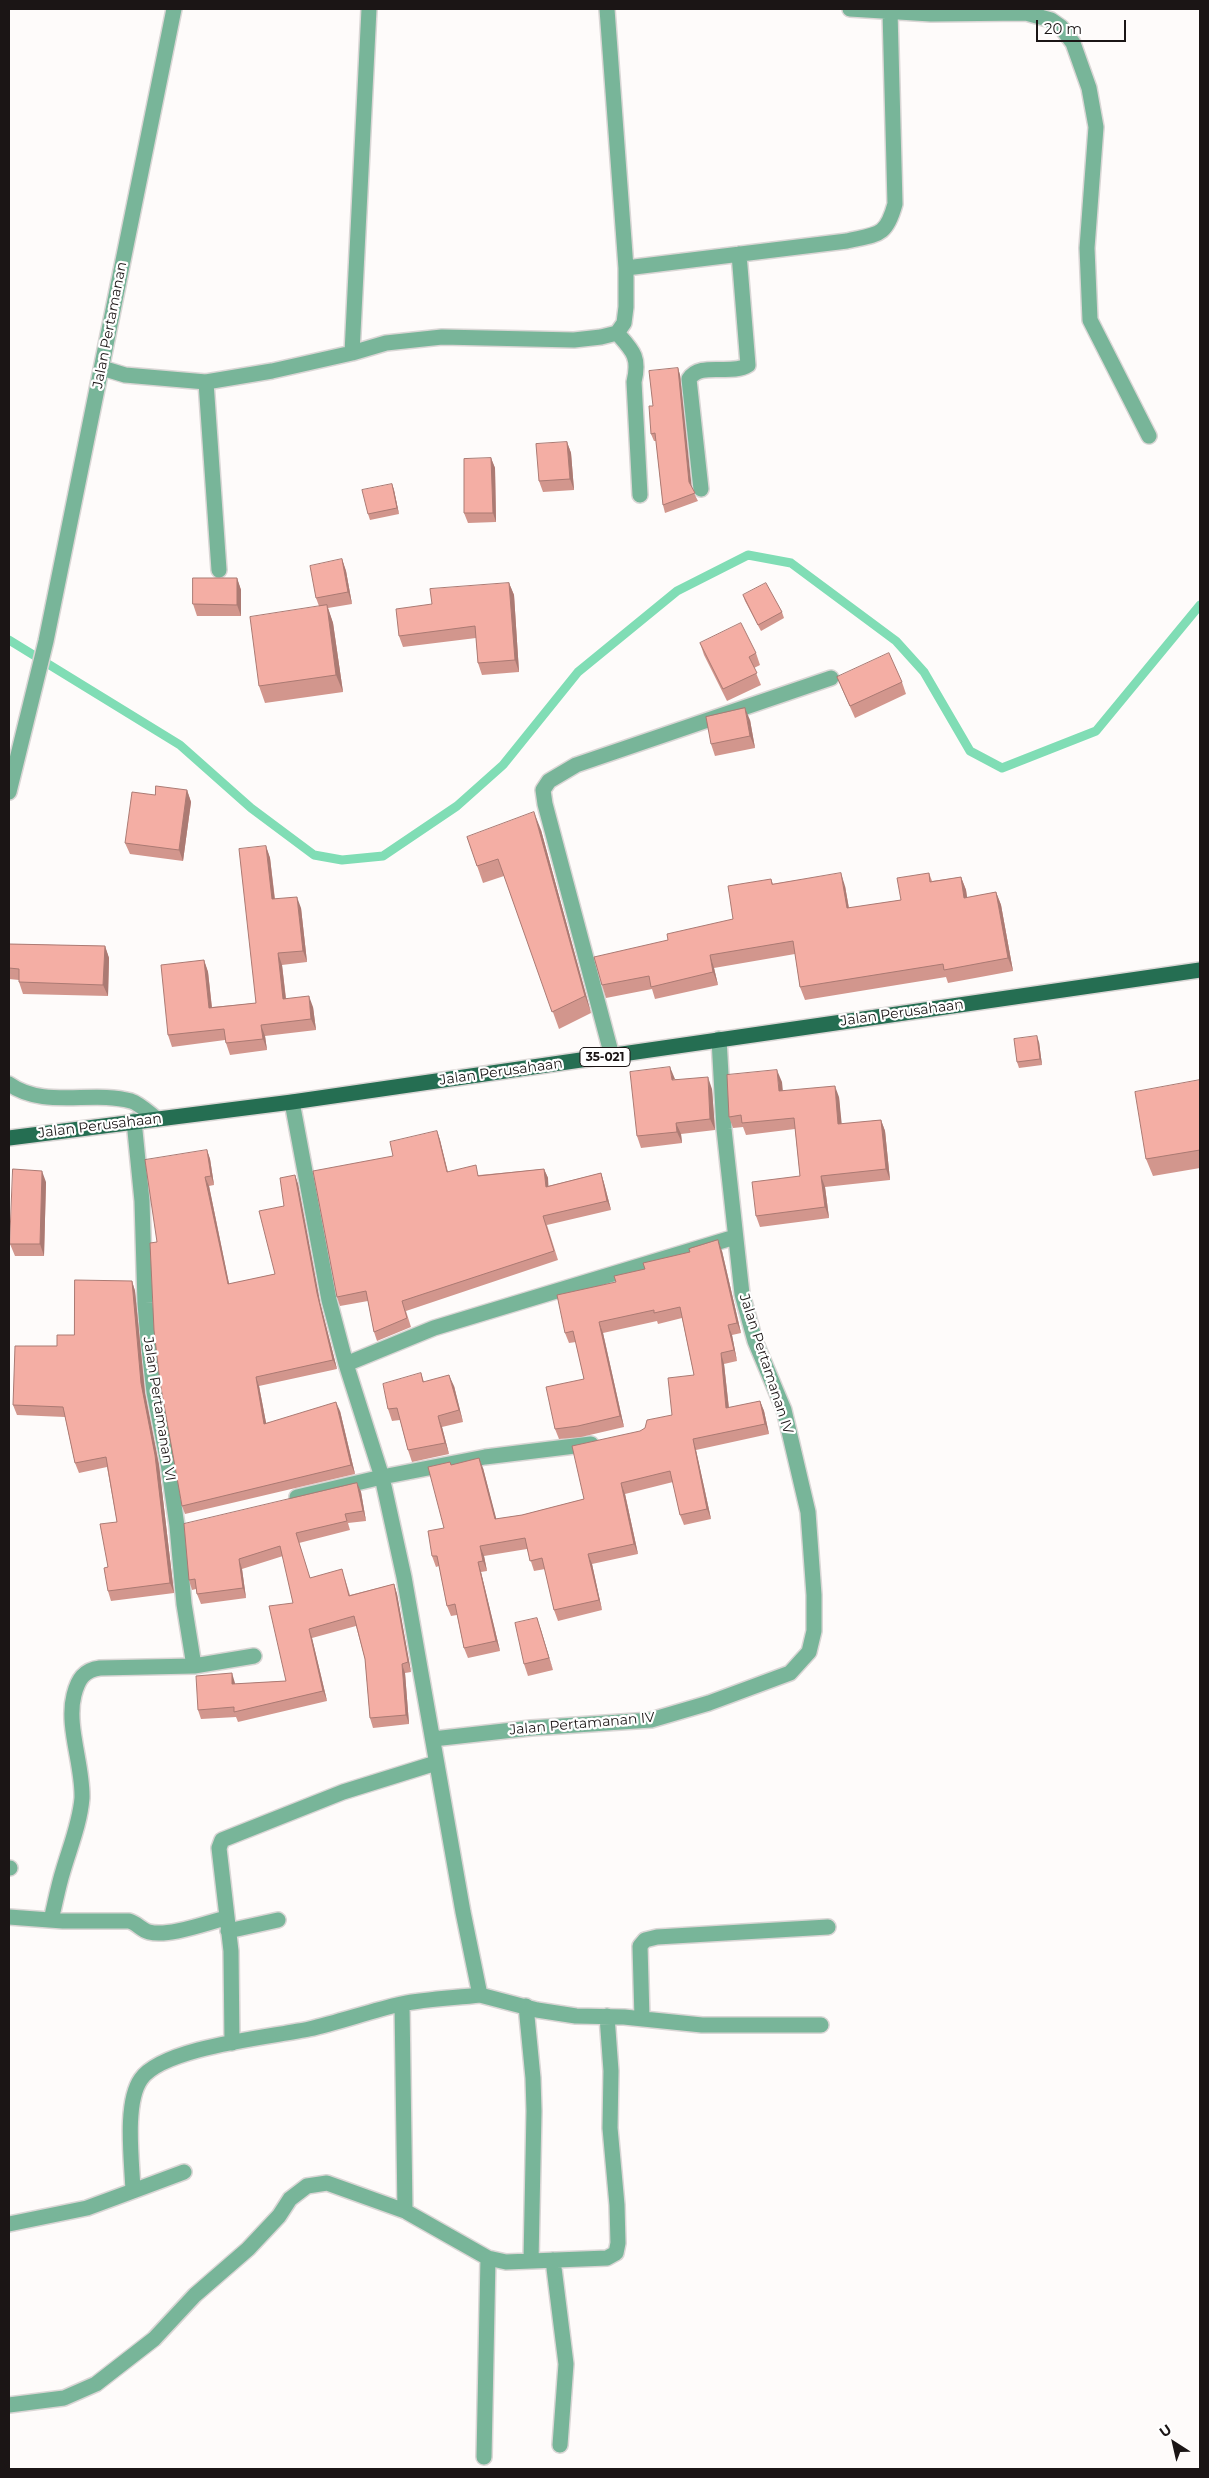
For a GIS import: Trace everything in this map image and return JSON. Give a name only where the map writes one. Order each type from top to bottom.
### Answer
[{"type":"main road","name":"Jalan Perusahaan","points":[[9,1138],[292,1102],[1200,970]]},
{"type":"street","name":"Jalan Pertamanan","points":[[9,792],[46,641],[174,9]]},
{"type":"street","points":[[352,353],[369,9]]},
{"type":"street","points":[[102,368],[125,375],[206,382],[272,371],[352,353],[386,343],[442,337],[574,340],[616,333],[624,323],[626,268],[607,9]]},
{"type":"street","points":[[850,9],[1026,14],[1051,20],[1061,27],[1073,43],[1089,88],[1096,127],[1087,248],[1090,320],[1149,436]]},
{"type":"street","points":[[1057,9],[1061,27]]},
{"type":"street","points":[[626,268],[847,242],[878,234],[889,223],[894,204],[890,11]]},
{"type":"street","points":[[701,489],[689,379],[697,371],[738,369],[748,365],[739,254]]},
{"type":"street","points":[[616,333],[633,352],[637,368],[634,382],[640,495]]},
{"type":"street","points":[[206,382],[220,570]]},
{"type":"street","points":[[612,1056],[544,797],[549,781],[576,765],[831,678]]},
{"type":"street","name":"Jalan Pertamanan IV","points":[[433,1739],[531,1728],[651,1720],[709,1703],[790,1673],[809,1652],[814,1632],[814,1595],[808,1512],[784,1410],[756,1341],[742,1294],[724,1129],[719,1039]]},
{"type":"street","points":[[9,1084],[21,1093],[60,1097],[118,1099],[134,1102],[157,1119]]},
{"type":"street","points":[[292,1102],[329,1300],[346,1364],[382,1477],[404,1577],[436,1763],[480,1995]]},
{"type":"street","name":"Jalan Pertamanan VI","points":[[134,1121],[142,1200],[148,1340],[154,1392],[168,1463],[177,1526],[184,1604],[194,1666]]},
{"type":"street","points":[[346,1364],[434,1328],[735,1237]]},
{"type":"street","points":[[279,1501],[382,1477],[485,1457],[583,1446],[610,1439]]},
{"type":"street","points":[[177,1526],[196,1522]]},
{"type":"street","points":[[51,1920],[82,1799],[72,1716],[73,1698],[79,1680],[90,1669],[194,1666],[254,1656]]},
{"type":"street","points":[[232,2043],[231,1951],[219,1848],[222,1840],[343,1792],[436,1763]]},
{"type":"street","points":[[9,1916],[51,1920],[129,1921],[135,1923],[143,1930],[161,1933],[227,1924],[278,1920]]},
{"type":"street","points":[[642,2018],[640,1946],[645,1940],[657,1937],[828,1927]]},
{"type":"street","points":[[133,2191],[132,2115],[135,2092],[140,2081],[147,2071],[174,2057],[232,2043],[310,2028],[402,2004],[480,1995],[576,2016],[642,2018],[702,2025],[821,2025]]},
{"type":"street","points":[[402,2004],[405,2211]]},
{"type":"street","points":[[526,2006],[534,2111],[531,2261]]},
{"type":"street","points":[[9,2405],[64,2398],[96,2384],[154,2338],[195,2295],[248,2249],[279,2216],[290,2199],[307,2186],[327,2184],[405,2211],[488,2258],[506,2262],[607,2258],[616,2253],[618,2243],[617,2205],[610,2128],[611,2071],[607,2016]]},
{"type":"street","points":[[9,2224],[88,2208],[184,2172]]},
{"type":"street","points":[[484,2457],[488,2258]]},
{"type":"street","points":[[553,2260],[566,2364],[560,2445]]},
{"type":"building","points":[[678,368],[689,482],[695,493],[663,505],[655,433],[651,434],[649,406],[653,406],[649,371]]},
{"type":"building","points":[[567,442],[570,479],[539,481],[536,444]]},
{"type":"building","points":[[491,458],[493,513],[464,513],[464,459]]},
{"type":"building","points":[[392,484],[397,508],[368,514],[362,490]]},
{"type":"building","points":[[342,559],[348,592],[316,598],[310,566]]},
{"type":"building","points":[[193,578],[237,578],[237,605],[193,604]]},
{"type":"building","points":[[509,583],[515,660],[478,663],[475,626],[399,636],[396,609],[432,604],[430,589]]},
{"type":"building","points":[[766,583],[782,612],[758,625],[743,595]]},
{"type":"building","points":[[327,605],[336,675],[259,686],[250,617]]},
{"type":"building","points":[[741,623],[756,653],[749,657],[757,673],[723,689],[700,643]]},
{"type":"building","points":[[889,653],[902,682],[850,706],[837,677]]},
{"type":"building","points":[[745,708],[750,736],[711,744],[706,717]]},
{"type":"building","points":[[156,786],[187,790],[179,850],[125,843],[132,792],[155,795]]},
{"type":"building","points":[[534,812],[585,996],[552,1012],[498,859],[477,866],[467,837]]},
{"type":"building","points":[[266,846],[272,899],[297,897],[303,951],[278,953],[283,999],[309,996],[311,1019],[261,1025],[263,1039],[226,1043],[224,1029],[168,1035],[161,965],[204,960],[209,1008],[256,1003],[239,849]]},
{"type":"building","points":[[841,873],[847,908],[901,900],[897,878],[929,873],[930,882],[961,877],[964,898],[996,892],[1008,958],[944,970],[943,964],[800,987],[793,941],[710,955],[713,972],[651,987],[649,976],[602,985],[594,957],[668,940],[667,934],[733,919],[728,886],[771,879],[772,884]]},
{"type":"building","points":[[9,944],[105,946],[103,985],[19,982],[19,969],[9,968]]},
{"type":"building","points":[[1037,1036],[1040,1059],[1017,1062],[1014,1039]]},
{"type":"building","points":[[670,1067],[672,1080],[708,1077],[710,1119],[676,1123],[677,1132],[637,1136],[630,1072]]},
{"type":"building","points":[[777,1070],[779,1091],[835,1086],[838,1124],[881,1120],[886,1169],[821,1176],[825,1207],[756,1216],[752,1182],[800,1176],[794,1118],[742,1123],[741,1115],[729,1117],[727,1075]]},
{"type":"building","points":[[1200,1080],[1200,1150],[1146,1159],[1135,1092]]},
{"type":"building","points":[[437,1131],[447,1172],[476,1165],[478,1176],[544,1169],[546,1187],[601,1173],[607,1201],[543,1216],[554,1251],[402,1301],[407,1318],[374,1332],[366,1291],[337,1297],[313,1171],[393,1156],[390,1142]]},
{"type":"building","points":[[207,1150],[211,1176],[205,1177],[228,1284],[275,1274],[259,1211],[284,1206],[280,1178],[295,1175],[317,1293],[333,1360],[256,1377],[264,1424],[336,1402],[351,1465],[182,1506],[160,1382],[154,1330],[150,1243],[157,1242],[145,1160]]},
{"type":"building","points":[[13,1169],[42,1171],[40,1244],[10,1244]]},
{"type":"building","points":[[718,1240],[737,1323],[728,1325],[734,1350],[721,1353],[726,1408],[760,1401],[765,1424],[693,1439],[707,1509],[680,1515],[670,1471],[621,1483],[634,1544],[588,1554],[599,1600],[554,1610],[542,1558],[530,1561],[525,1538],[480,1546],[483,1561],[478,1562],[496,1641],[464,1648],[455,1604],[447,1606],[437,1556],[432,1556],[428,1531],[444,1528],[428,1467],[450,1462],[451,1465],[479,1458],[495,1519],[522,1515],[584,1499],[572,1446],[640,1431],[645,1428],[647,1420],[672,1415],[668,1378],[694,1375],[680,1307],[654,1313],[654,1310],[599,1322],[620,1416],[578,1426],[555,1429],[546,1387],[584,1379],[573,1331],[565,1333],[557,1295],[616,1282],[614,1276],[645,1269],[643,1263],[690,1252],[689,1249]]},
{"type":"building","points":[[75,1280],[132,1281],[141,1383],[155,1455],[170,1583],[108,1591],[104,1568],[108,1567],[100,1524],[117,1522],[106,1457],[75,1463],[63,1407],[13,1405],[15,1346],[57,1346],[57,1335],[74,1335]]},
{"type":"building","points":[[421,1373],[423,1382],[449,1375],[459,1410],[438,1416],[445,1443],[408,1450],[397,1408],[388,1409],[383,1384]]},
{"type":"building","points":[[357,1483],[363,1511],[345,1514],[347,1521],[296,1533],[310,1578],[342,1569],[349,1596],[394,1584],[408,1662],[402,1664],[406,1715],[370,1718],[365,1659],[354,1616],[309,1629],[323,1691],[234,1712],[234,1707],[198,1710],[196,1676],[232,1673],[232,1684],[286,1681],[269,1606],[293,1603],[280,1546],[239,1559],[243,1588],[197,1594],[195,1579],[189,1580],[184,1524]]},
{"type":"building","points":[[537,1618],[549,1658],[524,1664],[515,1623]]},
{"type":"waterway","points":[[9,640],[180,745],[251,808],[314,855],[342,860],[383,856],[457,806],[503,765],[578,672],[677,591],[748,555],[791,563],[896,641],[924,672],[970,751],[1002,768],[1096,731],[1200,605]]}]
